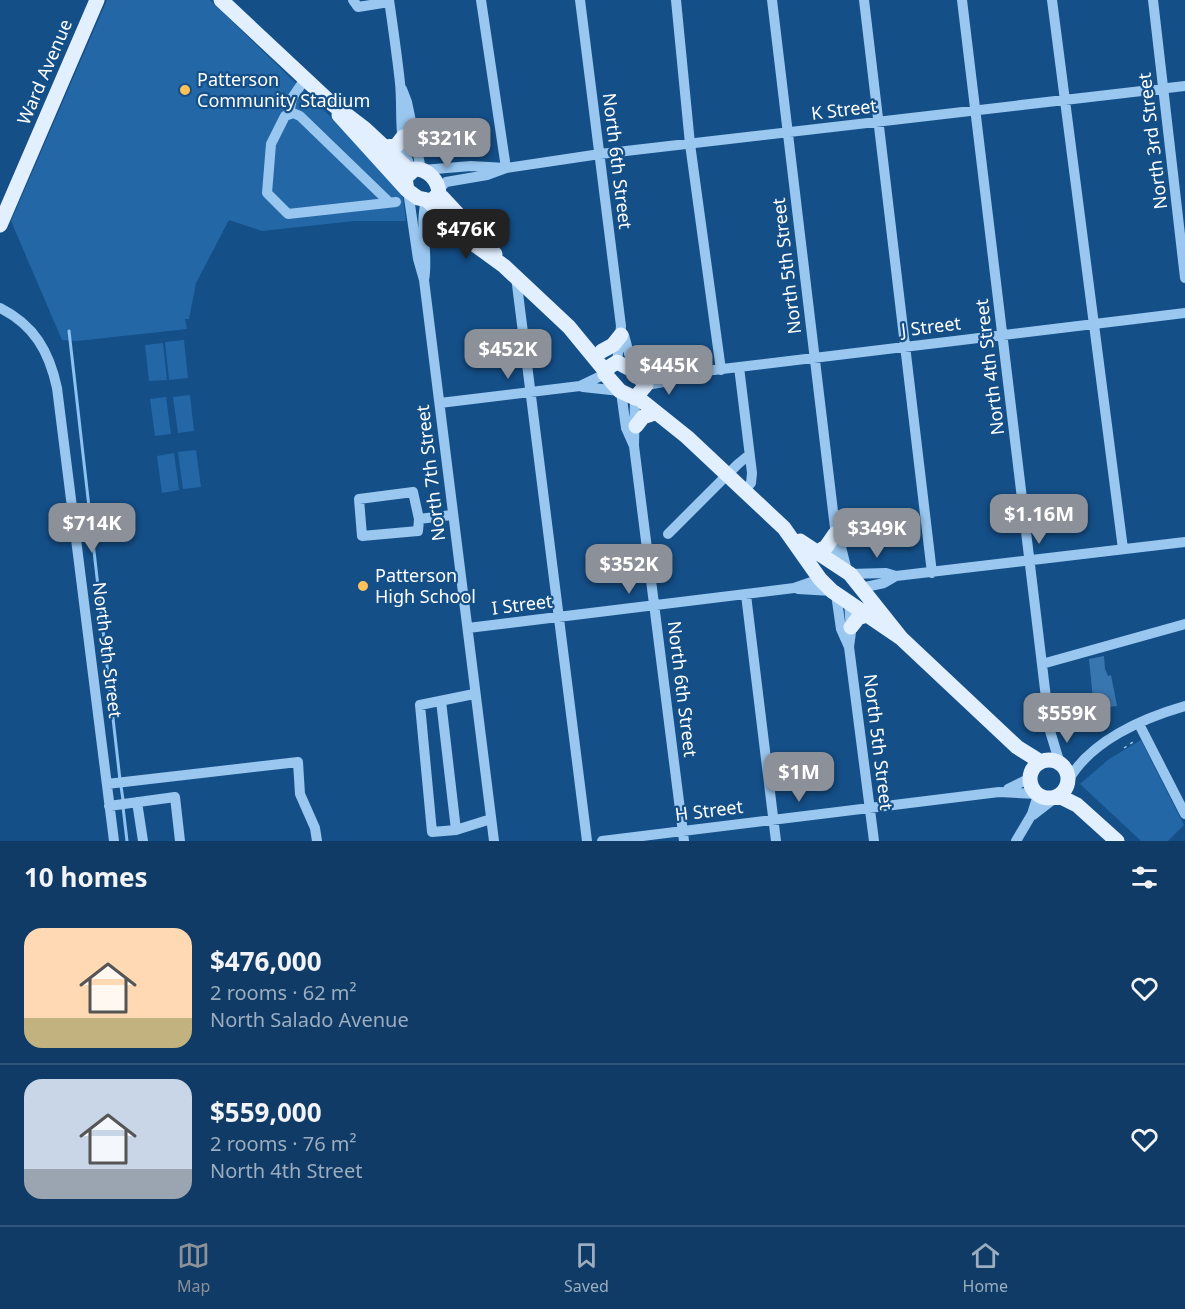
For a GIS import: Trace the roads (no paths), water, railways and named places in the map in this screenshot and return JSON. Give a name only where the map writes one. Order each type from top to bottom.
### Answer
[{"type":"main road","name":"Ward Avenue","points":[[0,225],[97,0]]},
{"type":"main road","points":[[221,0],[331,103],[384,147],[435,180],[433,196]]},
{"type":"main road","points":[[331,103],[349,129],[407,190],[433,196],[466,239],[504,266],[611,367],[655,413],[687,437]]},
{"type":"main road","points":[[384,147],[396,146],[403,137]]},
{"type":"main road","points":[[407,190],[405,178],[417,170]]},
{"type":"main road","points":[[569,327],[602,351],[611,367],[635,372],[634,392]]},
{"type":"main road","points":[[602,351],[613,345],[621,331]]},
{"type":"main road","points":[[634,392],[687,437],[784,528],[816,553],[841,568],[901,638]]},
{"type":"main road","points":[[636,426],[643,417],[655,413]]},
{"type":"main road","points":[[784,528],[820,577],[842,597],[901,638],[1017,747],[1026,760],[1037,794],[1062,790]]},
{"type":"main road","points":[[816,553],[826,547],[835,531]]},
{"type":"main road","points":[[851,627],[858,618],[869,614]]},
{"type":"main road","points":[[1017,747],[1042,762],[1061,765],[1062,790],[1110,839]]},
{"type":"main road","points":[[1030,776],[1042,762]]},
{"type":"street","points":[[353,0],[358,7],[389,1],[400,86],[403,137],[406,155],[417,170]]},
{"type":"street","points":[[481,0],[506,168]]},
{"type":"street","name":"North 6th Street","points":[[580,0],[621,331],[635,372]]},
{"type":"street","points":[[676,0],[690,144],[721,370]]},
{"type":"street","name":"North 5th Street","points":[[772,0],[841,568]]},
{"type":"street","points":[[864,0],[932,573]]},
{"type":"street","name":"North 4th Street","points":[[963,0],[1050,731],[1061,765]]},
{"type":"street","points":[[1052,0],[1092,324],[1123,549]]},
{"type":"street","name":"North 3rd Street","points":[[1153,0],[1185,278]]},
{"type":"street","points":[[289,114],[300,116],[393,202],[288,213],[267,193],[271,144],[285,116],[289,114],[292,98],[305,79]]},
{"type":"street","points":[[400,86],[407,102],[417,170]]},
{"type":"street","name":"K Street","points":[[433,196],[446,182],[487,175],[506,168],[600,154],[1185,86]]},
{"type":"street","name":"K Street","points":[[417,170],[478,165],[506,168]]},
{"type":"street","name":"North 7th Street","points":[[407,190],[417,259],[424,280],[494,841]]},
{"type":"street","name":"North 7th Street","points":[[424,280],[427,253],[424,217],[433,196]]},
{"type":"street","points":[[516,277],[587,841]]},
{"type":"street","name":"North 9th Street","points":[[0,308],[24,322],[38,337],[55,378],[114,841]]},
{"type":"street","name":"J Street","points":[[635,372],[681,374],[721,370],[1185,313]]},
{"type":"street","name":"North 6th Street","points":[[611,367],[621,331]]},
{"type":"street","name":"J Street","points":[[580,386],[611,367]]},
{"type":"street","points":[[739,368],[751,483],[744,491]]},
{"type":"street","name":"J Street","points":[[440,403],[580,386],[634,392],[664,383],[681,374]]},
{"type":"street","points":[[634,392],[626,428],[634,446]]},
{"type":"street","name":"North 6th Street","points":[[634,392],[636,426],[634,446],[684,836]]},
{"type":"street","points":[[668,534],[749,455]]},
{"type":"street","points":[[414,492],[419,519],[418,531],[362,536],[359,499],[414,492]]},
{"type":"street","points":[[419,519],[452,515]]},
{"type":"street","points":[[820,577],[823,568],[841,568],[896,576],[1185,542]]},
{"type":"street","points":[[842,597],[884,583],[896,576]]},
{"type":"street","name":"I Street","points":[[468,628],[746,595],[794,588],[820,577]]},
{"type":"street","name":"I Street","points":[[794,588],[842,597]]},
{"type":"street","points":[[746,595],[776,841]]},
{"type":"street","name":"North 5th Street","points":[[842,597],[851,627],[849,647],[874,841]]},
{"type":"street","name":"North 5th Street","points":[[842,597],[841,629],[849,647]]},
{"type":"street","points":[[1042,664],[1185,624]]},
{"type":"street","points":[[474,693],[420,705],[432,832],[456,830],[491,819]]},
{"type":"street","points":[[441,701],[456,830]]},
{"type":"street","points":[[1029,820],[1062,790],[1085,759],[1109,741],[1139,724],[1185,706]]},
{"type":"street","points":[[1139,724],[1185,814]]},
{"type":"street","name":"North 4th Street","points":[[1042,762],[1050,731]]},
{"type":"street","points":[[1061,765],[1085,759]]},
{"type":"street","points":[[107,784],[298,762],[300,794],[315,828],[317,841]]},
{"type":"street","name":"H Street","points":[[999,792],[1030,776]]},
{"type":"street","name":"H Street","points":[[602,841],[684,836],[774,820],[999,792],[1037,794]]},
{"type":"street","points":[[1016,841],[1029,820],[1037,794]]},
{"type":"street","points":[[109,806],[175,797],[180,841]]},
{"type":"street","points":[[137,802],[143,841]]},
{"type":"waterway","points":[[69,331],[120,780]]},
{"type":"waterway","points":[[121,786],[123,800]]},
{"type":"waterway","points":[[123,807],[127,841]]},
{"type":"place","name":"Patterson Community Stadium","points":[[185,90]]},
{"type":"place","name":"Patterson High School","points":[[363,586]]}]
